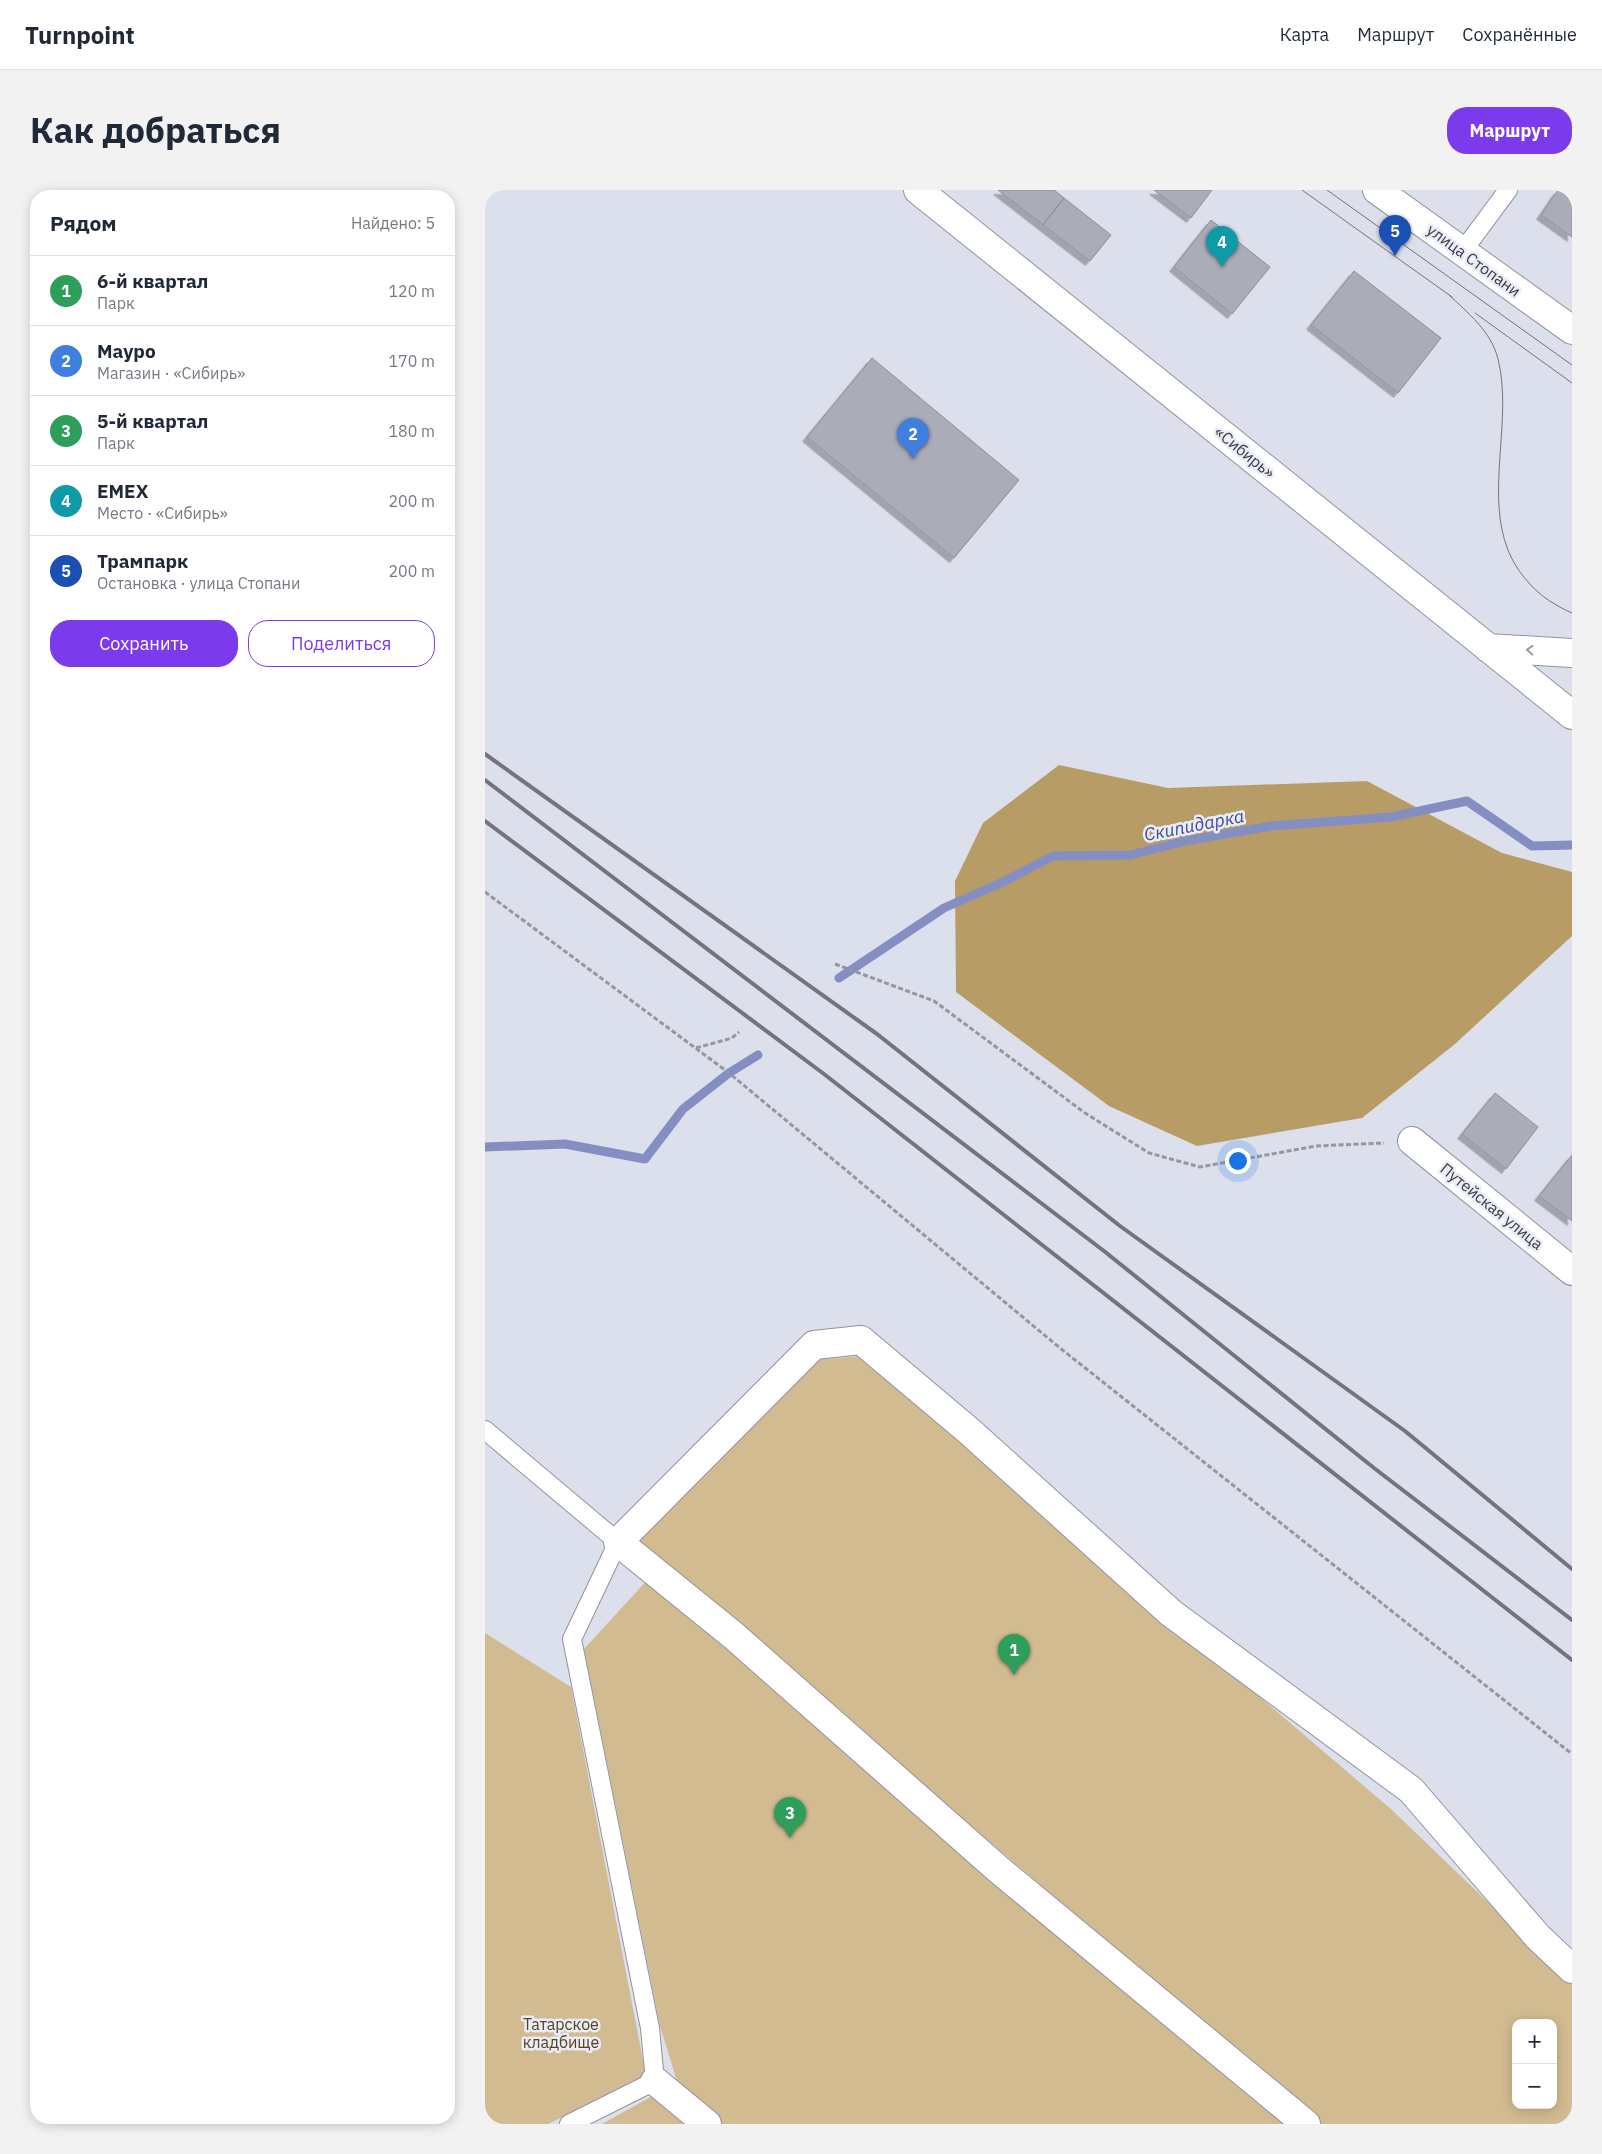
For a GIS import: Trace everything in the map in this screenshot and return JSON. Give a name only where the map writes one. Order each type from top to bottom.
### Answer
[{"type":"street","name":"«Сибирь»","points":[[918,190],[1572,715]]},
{"type":"street","name":"улица Стопани","points":[[1377,190],[1572,330]]},
{"type":"street","points":[[1488,648],[1572,653]]},
{"type":"street","name":"Путейская улица","points":[[1412,1141],[1572,1271]]},
{"type":"street","points":[[1306,2124],[998,1869],[734,1636],[618,1542],[814,1345],[861,1340],[969,1431],[1171,1614],[1411,1790],[1538,1937],[1572,1969]]},
{"type":"street","points":[[655,2081],[707,2124]]},
{"type":"lane","points":[[1462,252],[1508,190]]},
{"type":"lane","points":[[485,1430],[618,1542],[572,1639],[650,2028],[655,2081],[569,2124]]},
{"type":"path","points":[[485,892],[729,1074],[1060,1348],[1572,1754]]},
{"type":"path","points":[[835,964],[934,1001],[1085,1113],[1149,1153],[1200,1167],[1315,1146],[1412,1141]]},
{"type":"path","points":[[695,1048],[732,1038],[739,1032]]},
{"type":"green space","points":[[861,1356],[1392,1810],[1572,1983],[1572,2124],[1322,2124],[636,1541],[813,1360]]},
{"type":"green space","points":[[650,1577],[1295,2124],[721,2124],[680,2091],[660,2026],[584,1649]]},
{"type":"green space","name":"Татарское кладбище","points":[[485,1633],[571,1687],[646,2076],[548,2124],[485,2124]]},
{"type":"green space","points":[[656,2094],[692,2124],[602,2124]]},
{"type":"shaded area","points":[[1059,765],[1168,788],[1367,781],[1502,853],[1572,872],[1572,936],[1455,1044],[1362,1118],[1197,1146],[1109,1106],[956,992],[955,881],[983,823]]},
{"type":"building","points":[[998,190],[1054,190],[1064,198],[1043,225]]},
{"type":"building","points":[[1154,190],[1212,190],[1191,218]]},
{"type":"building","points":[[1558,190],[1572,190],[1572,237],[1541,215]]},
{"type":"building","points":[[1064,198],[1111,235],[1090,261],[1043,225]]},
{"type":"building","points":[[1211,220],[1270,267],[1232,314],[1174,267]]},
{"type":"building","points":[[1354,271],[1441,338],[1398,393],[1311,325]]},
{"type":"building","points":[[872,358],[1019,480],[954,558],[807,437]]},
{"type":"building","points":[[1495,1093],[1538,1127],[1506,1169],[1462,1134]]},
{"type":"building","points":[[1572,1155],[1572,1221],[1539,1196]]},
{"type":"waterway","name":"Скипидарка","points":[[839,978],[944,908],[1005,881],[1053,856],[1130,855],[1186,841],[1272,826],[1391,817],[1467,801],[1532,846],[1572,845]]},
{"type":"waterway","name":"Скипидарка","points":[[485,1147],[565,1144],[645,1159],[683,1109],[729,1073],[758,1055]]},
{"type":"tram line","points":[[1302,190],[1452,297]]},
{"type":"tram line","points":[[1327,190],[1572,365]]},
{"type":"tram line","points":[[1448,294],[1484,331],[1495,349],[1498,359],[1502,387],[1499,505],[1503,533],[1512,559],[1538,592],[1554,604],[1572,613]]},
{"type":"tram line","points":[[1475,313],[1572,383]]},
{"type":"railway","points":[[485,754],[877,1034],[1120,1226],[1405,1431],[1572,1569]]},
{"type":"railway","points":[[485,780],[1104,1251],[1374,1468],[1572,1620]]},
{"type":"railway","points":[[485,821],[824,1074],[1572,1660]]},
{"type":"place","name":"Трампарк","points":[[1395,256]]},
{"type":"place","name":"EMEX","points":[[1222,267]]},
{"type":"place","name":"Мауро","points":[[913,459]]},
{"type":"place","name":"6-й квартал","points":[[1014,1675]]},
{"type":"place","name":"5-й квартал","points":[[790,1838]]}]
